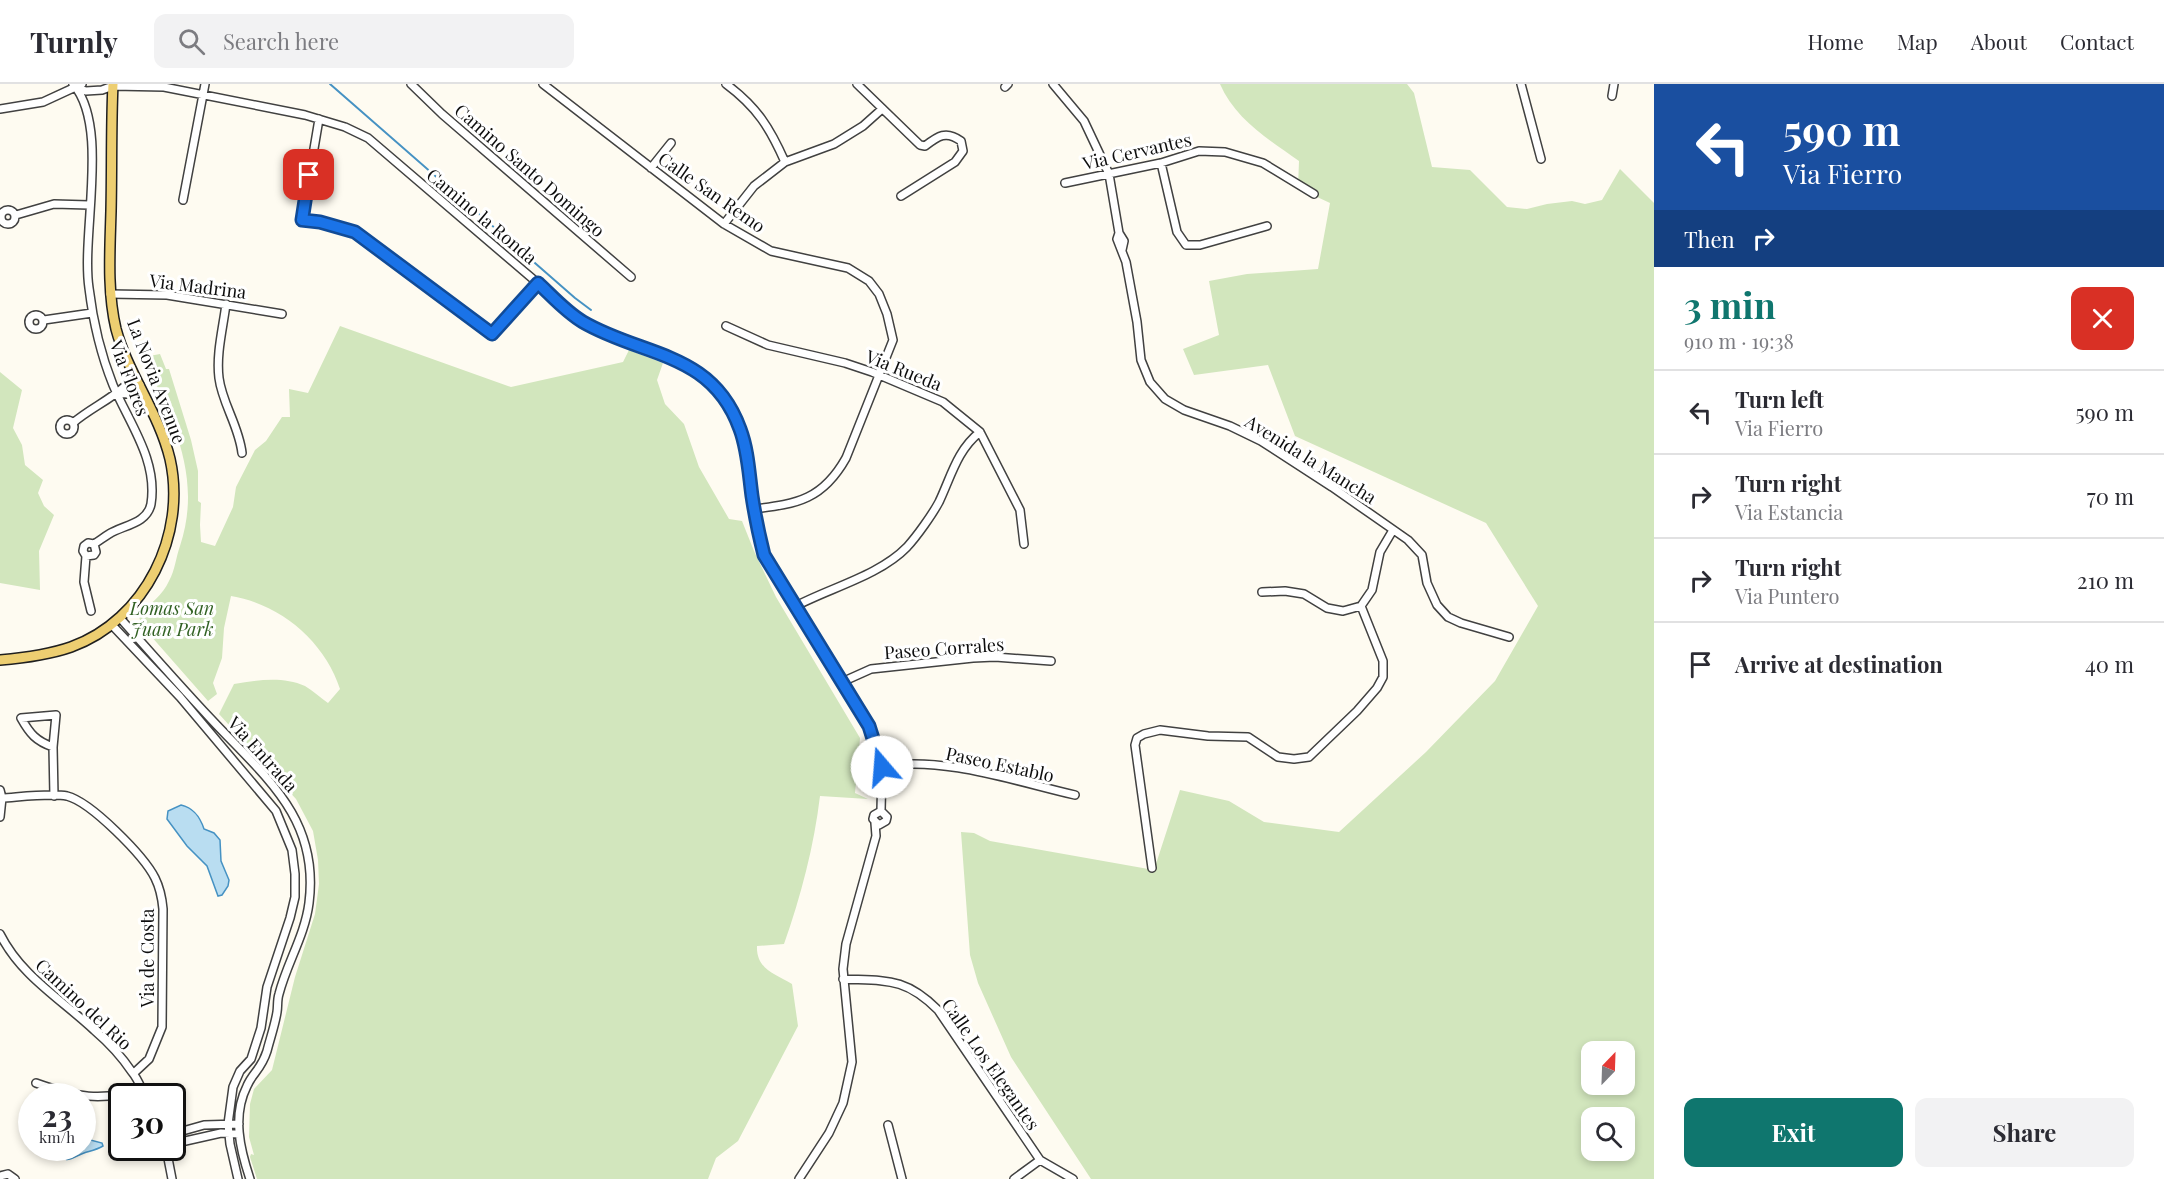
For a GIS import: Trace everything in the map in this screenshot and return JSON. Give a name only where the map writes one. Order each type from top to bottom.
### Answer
[{"type":"main road","name":"La Novia Avenue","points":[[0,660],[46,654],[72,647],[116,621],[146,588],[167,545],[173,517],[174,488],[170,458],[159,427],[116,329],[110,294],[111,85]]},
{"type":"street","points":[[183,200],[205,84]]},
{"type":"street","name":"Camino Santo Domingo","points":[[411,84],[442,114],[631,277]]},
{"type":"street","name":"Calle San Remo","points":[[543,84],[724,224],[771,250],[848,268],[869,281],[879,294],[887,314],[893,340],[846,458],[831,482],[813,496],[754,509]]},
{"type":"street","points":[[726,84],[743,97],[771,130],[785,162]]},
{"type":"street","points":[[857,84],[920,145],[925,146],[937,136],[945,134],[961,141],[963,151],[955,162],[901,196]]},
{"type":"street","name":"Avenida la Mancha","points":[[1053,84],[1084,121],[1109,174],[1119,233],[1124,241],[1122,250],[1137,322],[1141,360],[1150,382],[1165,399],[1184,410],[1230,426],[1261,441],[1394,530],[1408,540],[1422,555],[1427,583],[1437,605],[1448,616],[1509,637]]},
{"type":"street","points":[[1521,84],[1541,159]]},
{"type":"street","points":[[1612,96],[1614,84]]},
{"type":"street","points":[[0,109],[43,102],[77,85]]},
{"type":"street","name":"Camino la Ronda","points":[[77,85],[86,91],[102,90],[111,85],[164,87],[319,119],[345,127],[368,138],[582,321],[602,332],[673,358],[711,381],[726,400],[740,429],[750,471],[754,509],[764,555],[869,726],[882,767],[881,811],[887,817],[883,825]]},
{"type":"street","name":"Via Flores","points":[[77,85],[90,119],[92,139],[88,285],[92,313],[101,351],[117,393],[147,455],[153,484],[150,507],[136,523],[109,533],[94,544],[96,552],[94,555],[86,556],[84,582],[91,611]]},
{"type":"street","points":[[724,224],[754,186],[785,162],[834,144],[863,126],[882,109]]},
{"type":"street","points":[[319,119],[302,220],[320,222],[355,232],[492,334],[538,283]]},
{"type":"street","points":[[651,168],[671,143]]},
{"type":"street","name":"Via Cervantes","points":[[1065,183],[1161,163],[1199,151],[1225,152],[1263,163],[1314,194]]},
{"type":"street","points":[[1161,163],[1177,232],[1186,245],[1200,244],[1267,226]]},
{"type":"street","points":[[16,215],[54,204],[89,205]]},
{"type":"street","name":"Via Madrina","points":[[110,294],[151,294],[282,314]]},
{"type":"street","points":[[226,304],[219,358],[219,380],[240,439],[242,453]]},
{"type":"street","points":[[44,320],[92,313]]},
{"type":"street","name":"Via Rueda","points":[[726,326],[768,345],[845,363],[880,375],[943,402],[980,432],[1020,510],[1024,544]]},
{"type":"street","points":[[73,423],[104,400],[117,393],[128,394],[140,385]]},
{"type":"street","points":[[794,607],[881,566],[907,547],[938,504],[959,456],[971,439],[980,432]]},
{"type":"street","points":[[1262,592],[1285,591],[1304,594],[1327,608],[1343,611],[1361,606],[1372,590],[1380,552],[1394,530]]},
{"type":"street","points":[[1152,868],[1135,745],[1137,738],[1143,734],[1160,730],[1208,736],[1248,737],[1278,757],[1294,759],[1309,757],[1357,711],[1377,688],[1383,677],[1383,661],[1361,606]]},
{"type":"street","name":"Via Entrada","points":[[116,621],[207,714],[283,797],[300,828],[305,846],[309,866],[309,904],[304,926],[278,996],[277,1010],[262,1066],[245,1091],[238,1117],[243,1156],[250,1179]]},
{"type":"street","name":"Via Entrada","points":[[116,621],[276,811],[292,850],[295,897],[290,918],[267,987],[261,1028],[251,1059],[240,1071],[233,1087],[228,1124],[238,1179]]},
{"type":"street","name":"Paseo Corrales","points":[[842,682],[871,669],[973,658],[995,657],[1051,661]]},
{"type":"street","points":[[200,721],[207,714]]},
{"type":"street","points":[[53,747],[40,742],[30,734],[21,718],[56,715],[53,747],[54,796]]},
{"type":"street","name":"Paseo Establo","points":[[882,767],[917,763],[954,767],[1075,795]]},
{"type":"street","points":[[0,818],[1,794]]},
{"type":"street","name":"Via de Costa","points":[[1,794],[66,796],[79,801],[95,811],[146,863],[161,892],[164,963],[162,1027],[149,1059],[134,1073]]},
{"type":"street","name":"Camino la Ronda","points":[[875,823],[874,815],[881,811]]},
{"type":"street","points":[[799,1179],[828,1133],[843,1102],[852,1062],[843,979],[846,944],[876,836],[883,825],[875,823],[876,836]]},
{"type":"street","name":"Camino del Rio","points":[[0,934],[18,963],[38,983],[95,1030],[134,1073],[138,1083]]},
{"type":"street","name":"Calle Los Elegantes","points":[[843,979],[888,980],[910,988],[928,999],[938,1010],[1040,1160]]},
{"type":"street","points":[[263,1008],[277,1010]]},
{"type":"street","points":[[240,1071],[251,1079]]},
{"type":"street","points":[[186,1130],[204,1125],[239,1124]]},
{"type":"street","points":[[888,1125],[902,1179]]},
{"type":"street","points":[[186,1141],[239,1134]]},
{"type":"street","points":[[1014,1179],[1040,1160],[1073,1179]]},
{"type":"street","points":[[169,1161],[172,1179]]},
{"type":"street","points":[[0,1176],[8,1174],[15,1179]]},
{"type":"green space","points":[[1220,84],[1407,84],[1414,93],[1432,167],[1470,170],[1507,207],[1527,209],[1572,201],[1585,204],[1602,200],[1620,169],[1654,203],[1654,1179],[1091,1179],[1011,1057],[978,983],[970,955],[961,832],[974,833],[990,841],[1154,870],[1180,790],[1229,801],[1264,822],[1339,832],[1426,752],[1495,681],[1538,606],[1486,523],[1295,436],[1268,365],[1194,375],[1183,349],[1219,335],[1209,281],[1247,274],[1318,269],[1330,203],[1298,188],[1299,161],[1254,128],[1234,108]]},
{"type":"green space","name":"Lomas San Juan Park","points":[[340,326],[511,387],[623,362],[629,350],[663,363],[657,380],[665,404],[684,424],[699,467],[729,519],[742,521],[776,597],[860,738],[855,793],[868,799],[820,796],[806,871],[784,944],[757,946],[763,965],[773,974],[792,984],[798,1026],[738,1141],[716,1158],[708,1179],[257,1179],[250,1157],[251,1154],[254,1155],[249,1137],[250,1104],[254,1089],[272,1070],[295,977],[315,914],[319,884],[318,860],[313,831],[296,799],[219,714],[234,684],[261,680],[288,681],[305,686],[328,703],[340,689],[324,656],[299,628],[267,607],[249,600],[231,596],[224,628],[222,658],[213,683],[217,694],[208,701],[143,627],[138,615],[163,591],[173,572],[186,520],[188,496],[186,472],[174,426],[144,357],[160,354],[166,369],[169,369],[198,471],[201,542],[215,546],[233,507],[236,487],[255,450],[266,441],[282,417],[290,417],[289,389],[308,393]]},
{"type":"green space","points":[[0,372],[22,390],[13,428],[22,445],[25,465],[43,480],[38,493],[44,506],[54,515],[39,551],[40,590],[0,583]]},
{"type":"water","points":[[181,805],[193,811],[204,829],[214,833],[220,840],[221,861],[229,880],[222,895],[218,896],[207,866],[187,846],[167,819],[168,811]]},
{"type":"water","points":[[96,1141],[102,1143],[103,1146],[96,1149]]},
{"type":"waterway","points":[[330,84],[591,310]]},
{"type":"route","points":[[309,175],[302,220],[320,222],[355,232],[492,334],[538,283],[582,321],[602,332],[673,358],[711,381],[726,400],[740,429],[750,471],[756,524],[764,555],[869,726],[882,767]]}]
